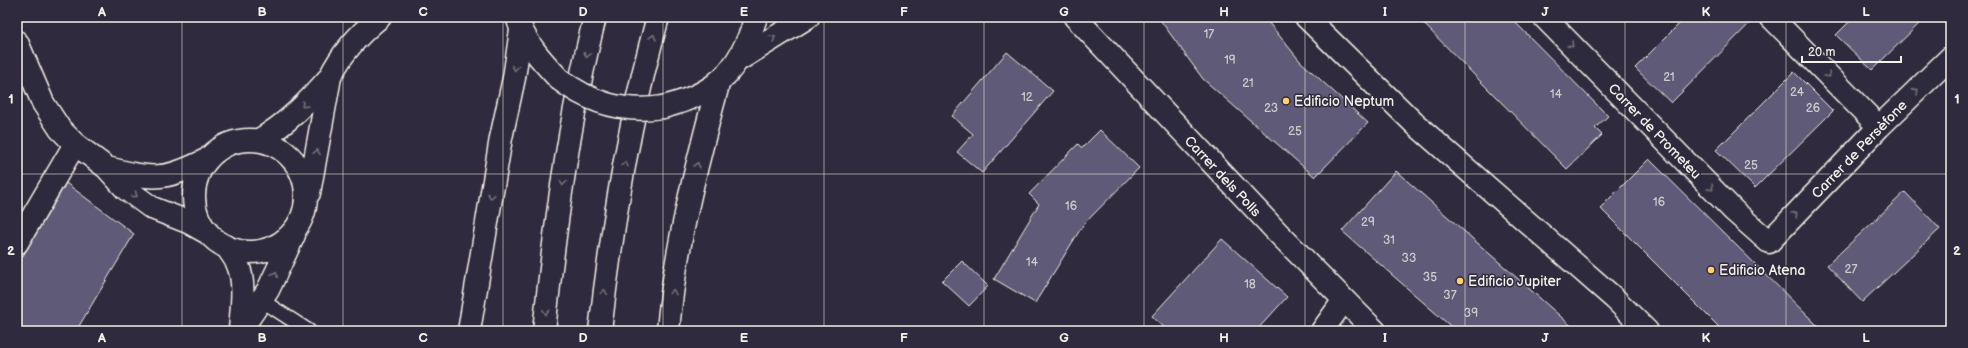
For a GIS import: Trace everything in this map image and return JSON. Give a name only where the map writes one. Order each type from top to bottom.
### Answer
[{"type":"main road","points":[[259,140],[289,119],[305,105],[330,77],[337,63],[352,42],[380,17]]},
{"type":"main road","points":[[544,331],[551,267],[568,145],[595,17]]},
{"type":"main road","points":[[600,331],[608,260],[626,154],[658,17]]},
{"type":"main road","points":[[740,59],[756,17]]},
{"type":"main road","points":[[517,20],[535,53],[559,79],[585,97],[606,105],[628,109],[648,110],[682,102],[702,93],[719,81],[740,59],[808,17]]},
{"type":"main road","name":"Carrer dels Polls","points":[[1075,17],[1279,234],[1375,331]]},
{"type":"main road","points":[[1306,17],[1414,123],[1615,299],[1647,331]]},
{"type":"main road","name":"Carrer de Prometeu","points":[[1544,17],[1734,211],[1769,242]]},
{"type":"main road","points":[[1771,17],[1878,127]]},
{"type":"main road","points":[[469,331],[499,146],[514,78],[517,20]]},
{"type":"main road","points":[[17,42],[43,103],[60,129],[75,144],[107,168],[126,189],[152,208],[188,222],[226,246],[252,252],[265,250],[276,246],[287,239],[298,227]]},
{"type":"main road","name":"Carrer de Persèfone","points":[[1769,242],[1878,127],[1951,57]]},
{"type":"main road","points":[[240,331],[268,290],[304,216],[330,77]]},
{"type":"main road","points":[[668,331],[688,200],[719,81]]},
{"type":"main road","points":[[206,232],[198,215],[194,196],[197,175],[206,160],[218,149],[236,141],[259,140],[277,146],[291,156],[300,169],[306,185],[306,204]]},
{"type":"main road","points":[[17,243],[75,144]]},
{"type":"main road","points":[[107,168],[138,176],[160,178],[181,172],[206,160]]},
{"type":"main road","points":[[226,246],[238,264],[241,278],[242,292],[240,331]]},
{"type":"main road","points":[[1322,331],[1344,300]]},
{"type":"lane","points":[[261,300],[309,331]]},
{"type":"building","name":"Edificio Neptum","points":[[1158,17],[1264,17],[1300,61],[1368,123],[1315,177],[1203,79]]},
{"type":"building","points":[[1417,17],[1510,17],[1608,116],[1595,128],[1602,135],[1567,169]]},
{"type":"building","points":[[1686,17],[1756,17],[1671,103],[1635,68]]},
{"type":"building","points":[[1854,17],[1926,17],[1872,70],[1836,35]]},
{"type":"building","points":[[1007,52],[1053,91],[982,173],[957,152],[973,134],[952,116]]},
{"type":"building","points":[[1794,72],[1833,111],[1755,188],[1716,150]]},
{"type":"building","points":[[1100,130],[1139,168],[1083,225],[1035,303],[994,279],[1039,204],[1029,194],[1078,144],[1082,148]]},
{"type":"building","name":"Edificio Atena","points":[[1649,159],[1823,331],[1723,331],[1600,208]]},
{"type":"building","name":"Edificio Jupiter","points":[[1396,171],[1577,331],[1456,331],[1342,231]]},
{"type":"building","points":[[66,183],[134,234],[76,331],[17,331],[17,266]]},
{"type":"building","points":[[1905,192],[1940,229],[1862,302],[1827,265]]},
{"type":"building","points":[[1222,239],[1287,297],[1256,331],[1168,331],[1152,316]]},
{"type":"building","points":[[962,261],[988,286],[969,306],[942,281]]},
{"type":"place","name":"Edificio Neptum","points":[[1286,101]]},
{"type":"place","name":"Edificio Atena","points":[[1711,270]]},
{"type":"place","name":"Edificio Jupiter","points":[[1460,281]]}]
